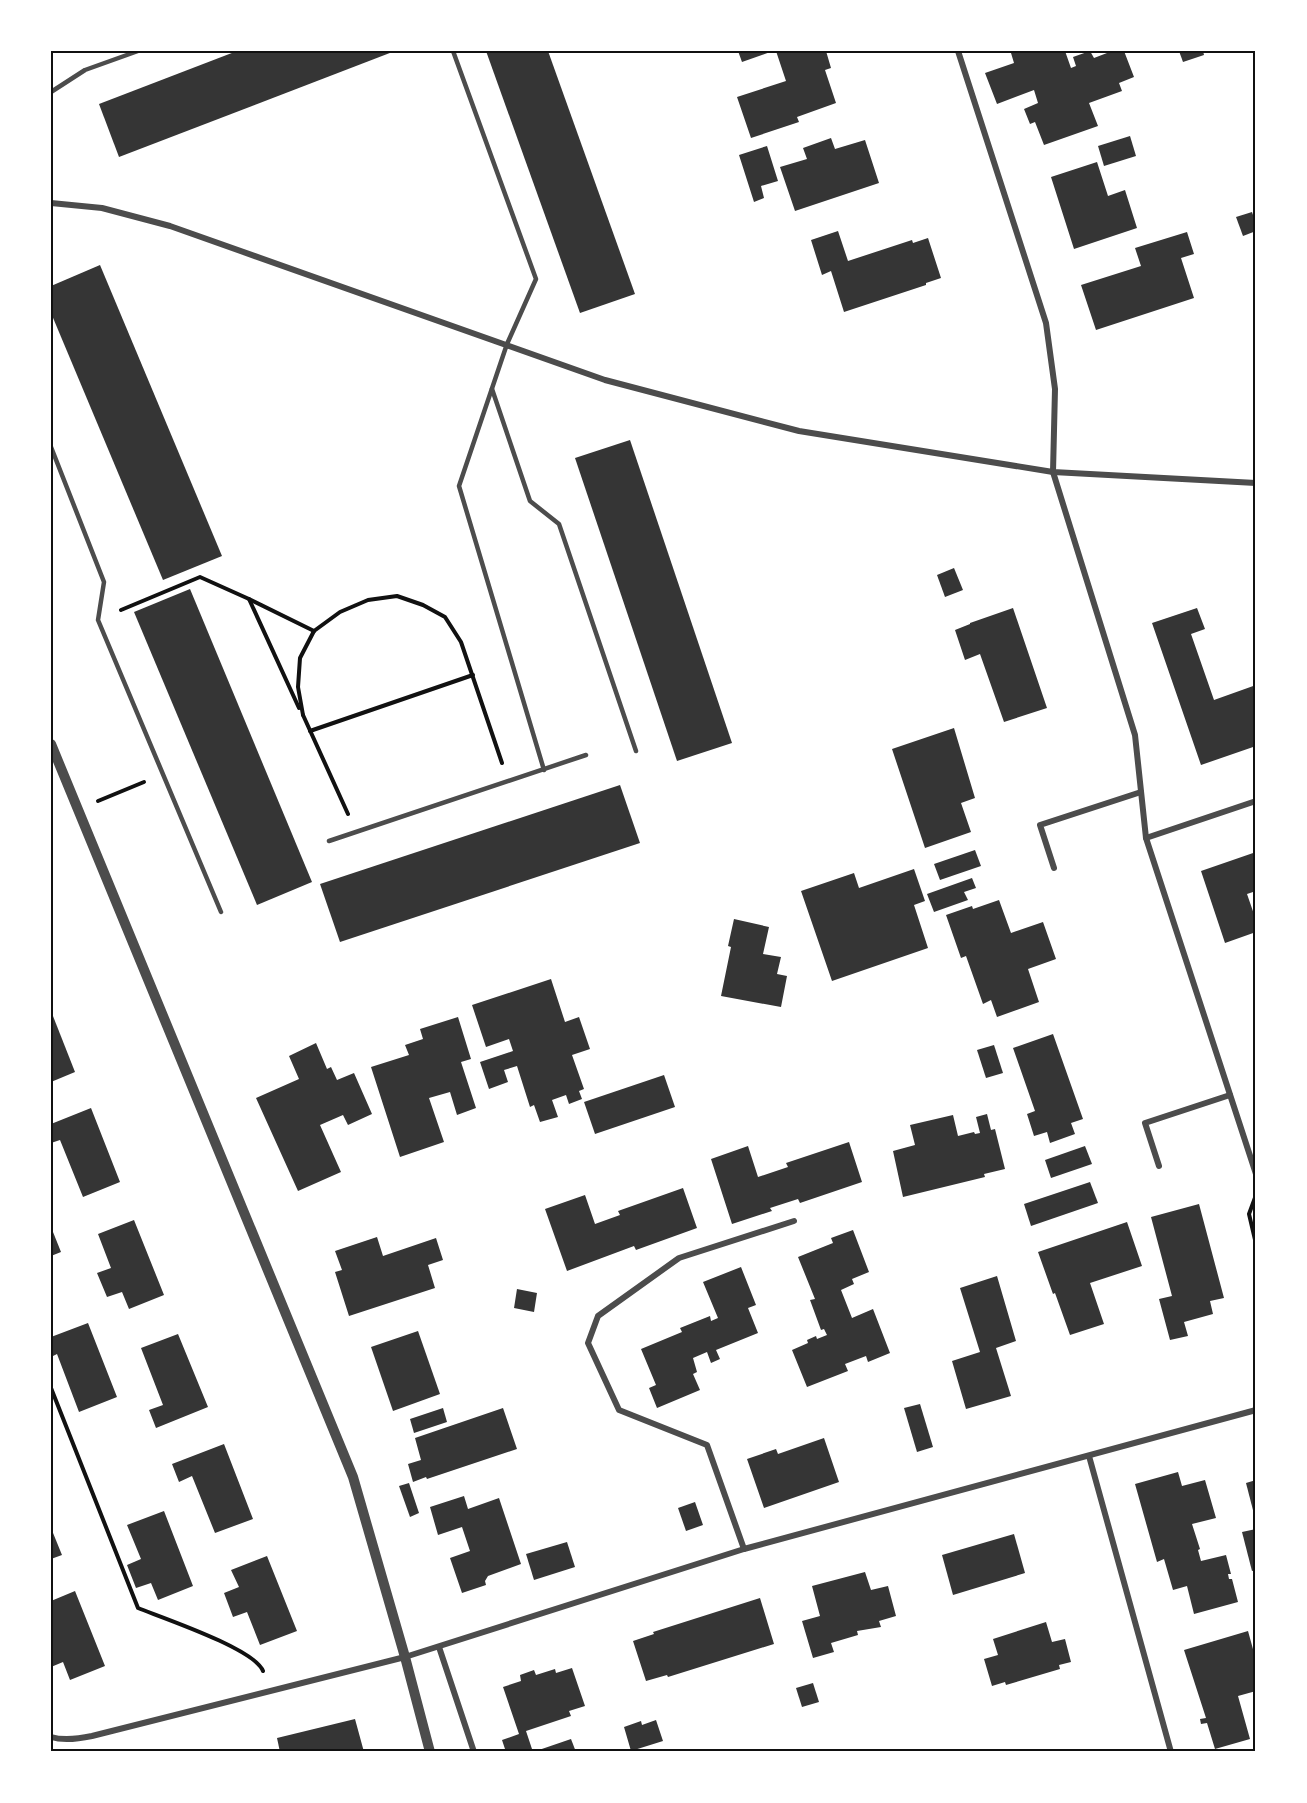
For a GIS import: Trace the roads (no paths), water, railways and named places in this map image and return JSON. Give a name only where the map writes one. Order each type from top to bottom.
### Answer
[{"type":"street","points":[[958,51],[1046,323],[1055,389],[1053,472],[1135,735],[1146,838],[1256,1174]]},
{"type":"street","points":[[51,203],[102,208],[170,226],[604,380],[799,431],[1053,472],[1256,483]]},
{"type":"street","points":[[51,744],[353,1477],[430,1752]]},
{"type":"street","points":[[1054,868],[1040,825],[1141,792]]},
{"type":"street","points":[[1146,838],[1256,801]]},
{"type":"street","points":[[1159,1166],[1145,1123],[1230,1095]]},
{"type":"street","points":[[744,1549],[708,1445],[619,1410],[588,1343],[598,1316],[679,1258],[794,1221]]},
{"type":"street","points":[[51,1737],[75,1739],[405,1657],[744,1549],[1256,1410]]},
{"type":"street","points":[[1089,1456],[1171,1752]]},
{"type":"street","points":[[439,1647],[474,1752]]},
{"type":"lane","points":[[51,92],[85,70],[138,51]]},
{"type":"lane","points":[[453,51],[536,279],[507,344],[459,486],[544,770]]},
{"type":"lane","points":[[492,389],[530,501],[559,524],[636,751]]},
{"type":"lane","points":[[51,447],[104,582],[98,620],[221,912]]},
{"type":"lane","points":[[328,841],[586,755]]}]
